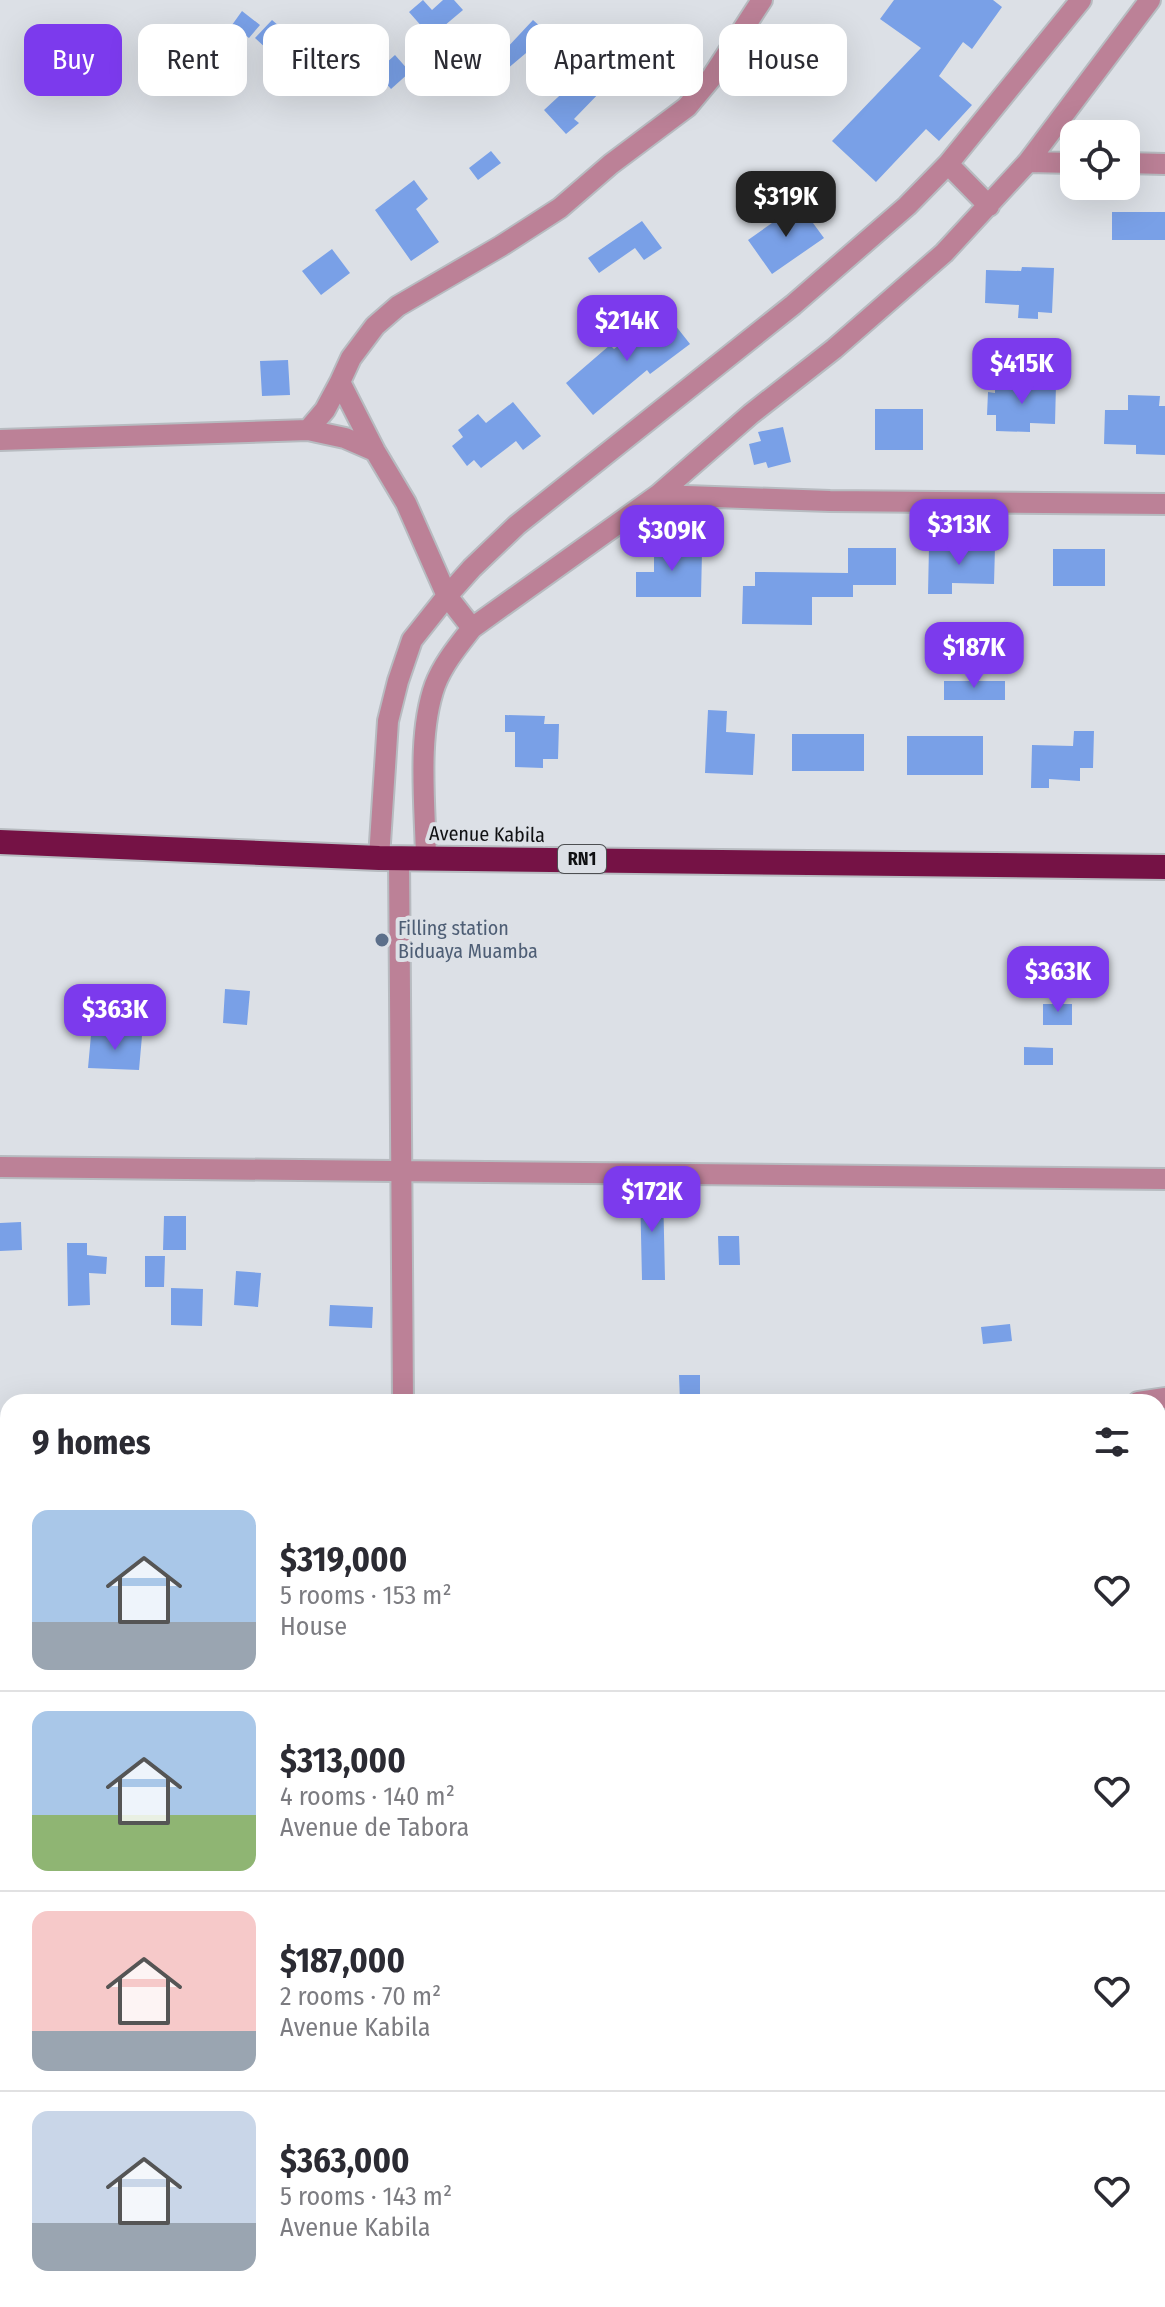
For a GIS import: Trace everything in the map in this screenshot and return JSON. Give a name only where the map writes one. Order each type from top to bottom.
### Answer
[{"type":"highway","name":"Avenue Kabila","points":[[0,842],[389,858],[1165,867]]},
{"type":"street","points":[[308,430],[325,410],[351,358],[375,326],[398,306],[560,208],[611,164],[687,107],[712,77],[762,0]]},
{"type":"street","points":[[403,1394],[402,1173],[389,858],[388,721],[412,640],[472,568],[517,525],[793,305],[907,206],[948,164],[1081,0]]},
{"type":"street","points":[[426,857],[427,721],[435,685],[456,648],[472,628],[658,495],[944,253],[1028,162],[1150,0]]},
{"type":"street","points":[[1028,162],[1060,163]]},
{"type":"street","points":[[1140,163],[1165,164]]},
{"type":"street","points":[[948,164],[989,206]]},
{"type":"street","points":[[340,382],[428,549],[447,596],[472,628]]},
{"type":"street","points":[[0,440],[308,430],[326,432],[375,451]]},
{"type":"street","points":[[658,495],[830,501],[1165,504]]},
{"type":"street","points":[[0,1167],[1165,1179]]},
{"type":"building","points":[[423,0],[432,10],[443,0],[454,0],[463,10],[446,24],[420,24],[409,12]]},
{"type":"building","points":[[894,0],[993,0],[1002,7],[972,49],[963,42],[939,76],[972,105],[939,141],[926,129],[876,182],[832,141],[921,48],[880,19]]},
{"type":"building","points":[[242,11],[260,25],[249,38],[247,24],[233,24]]},
{"type":"building","points":[[526,27],[526,53],[510,67],[510,45]]},
{"type":"building","points":[[263,30],[263,45],[255,38]]},
{"type":"building","points":[[395,55],[405,66],[405,76],[391,89],[389,87],[389,60]]},
{"type":"building","points":[[559,96],[596,96],[574,119],[579,123],[566,134],[544,110]]},
{"type":"building","points":[[491,151],[501,163],[478,180],[469,168]]},
{"type":"building","points":[[414,180],[428,199],[416,209],[439,242],[411,261],[375,210]]},
{"type":"building","points":[[799,204],[824,238],[772,274],[748,240]]},
{"type":"building","points":[[1112,212],[1165,212],[1165,240],[1112,240]]},
{"type":"building","points":[[642,221],[662,248],[644,260],[635,248],[599,273],[588,258]]},
{"type":"building","points":[[332,249],[350,273],[321,295],[302,271]]},
{"type":"building","points":[[1022,267],[1054,268],[1052,313],[1038,312],[1038,319],[1018,318],[1019,305],[985,303],[986,270],[1021,271]]},
{"type":"building","points":[[664,311],[690,344],[650,374],[647,370],[593,415],[566,383],[610,345],[614,349]]},
{"type":"building","points":[[288,360],[290,395],[262,396],[260,361]]},
{"type":"building","points":[[995,383],[1056,384],[1055,424],[1030,423],[1030,432],[996,431],[996,415],[987,415],[988,392],[995,393]]},
{"type":"building","points":[[1128,395],[1160,396],[1159,406],[1165,406],[1165,455],[1136,454],[1136,445],[1104,444],[1105,410],[1128,410]]},
{"type":"building","points":[[513,402],[541,436],[523,450],[516,441],[481,468],[474,460],[467,466],[452,446],[463,437],[458,430],[478,414],[486,423]]},
{"type":"building","points":[[875,409],[923,409],[923,450],[875,450]]},
{"type":"building","points":[[783,427],[791,462],[768,468],[766,462],[754,465],[749,444],[761,441],[758,432]]},
{"type":"building","points":[[654,541],[681,541],[681,552],[702,552],[701,597],[636,597],[636,572],[654,572]]},
{"type":"building","points":[[929,546],[995,547],[994,584],[952,583],[952,594],[928,594]]},
{"type":"building","points":[[848,548],[896,548],[896,585],[853,585],[853,597],[812,597],[812,625],[742,624],[743,586],[755,586],[755,572],[848,573]]},
{"type":"building","points":[[1053,549],[1105,549],[1105,586],[1053,586]]},
{"type":"building","points":[[944,681],[1005,681],[1005,700],[944,700]]},
{"type":"building","points":[[708,710],[727,711],[726,732],[755,734],[753,775],[705,773]]},
{"type":"building","points":[[505,715],[545,716],[544,724],[559,724],[558,759],[543,759],[543,768],[515,767],[515,732],[505,732]]},
{"type":"building","points":[[1074,731],[1094,731],[1093,768],[1080,768],[1080,781],[1049,779],[1049,788],[1031,788],[1032,745],[1073,746]]},
{"type":"building","points":[[792,734],[864,734],[864,771],[792,771]]},
{"type":"building","points":[[907,736],[983,736],[983,775],[907,775]]},
{"type":"building","points":[[225,989],[250,991],[247,1025],[223,1023]]},
{"type":"building","points":[[1043,1004],[1072,1004],[1072,1025],[1043,1025]]},
{"type":"building","points":[[118,1034],[142,1036],[139,1070],[88,1068],[91,1035],[118,1037]]},
{"type":"building","points":[[1024,1047],[1053,1048],[1053,1065],[1024,1065]]},
{"type":"building","points":[[640,1188],[663,1188],[665,1280],[642,1280]]},
{"type":"building","points":[[164,1216],[186,1216],[186,1250],[163,1250]]},
{"type":"building","points":[[21,1222],[22,1250],[0,1251],[0,1223]]},
{"type":"building","points":[[718,1236],[739,1236],[740,1265],[719,1265]]},
{"type":"building","points":[[67,1243],[87,1243],[87,1255],[107,1257],[106,1274],[89,1273],[90,1305],[68,1306]]},
{"type":"building","points":[[145,1256],[165,1256],[164,1287],[145,1287]]},
{"type":"building","points":[[236,1271],[261,1273],[258,1307],[234,1305]]},
{"type":"building","points":[[171,1288],[203,1289],[202,1326],[171,1325]]},
{"type":"building","points":[[330,1305],[373,1307],[372,1328],[329,1326]]},
{"type":"building","points":[[1010,1324],[1012,1341],[983,1344],[981,1327]]},
{"type":"building","points":[[679,1375],[700,1375],[700,1394],[680,1394]]},
{"type":"place","name":"Filling station Biduaya Muamba","points":[[382,940]]}]
